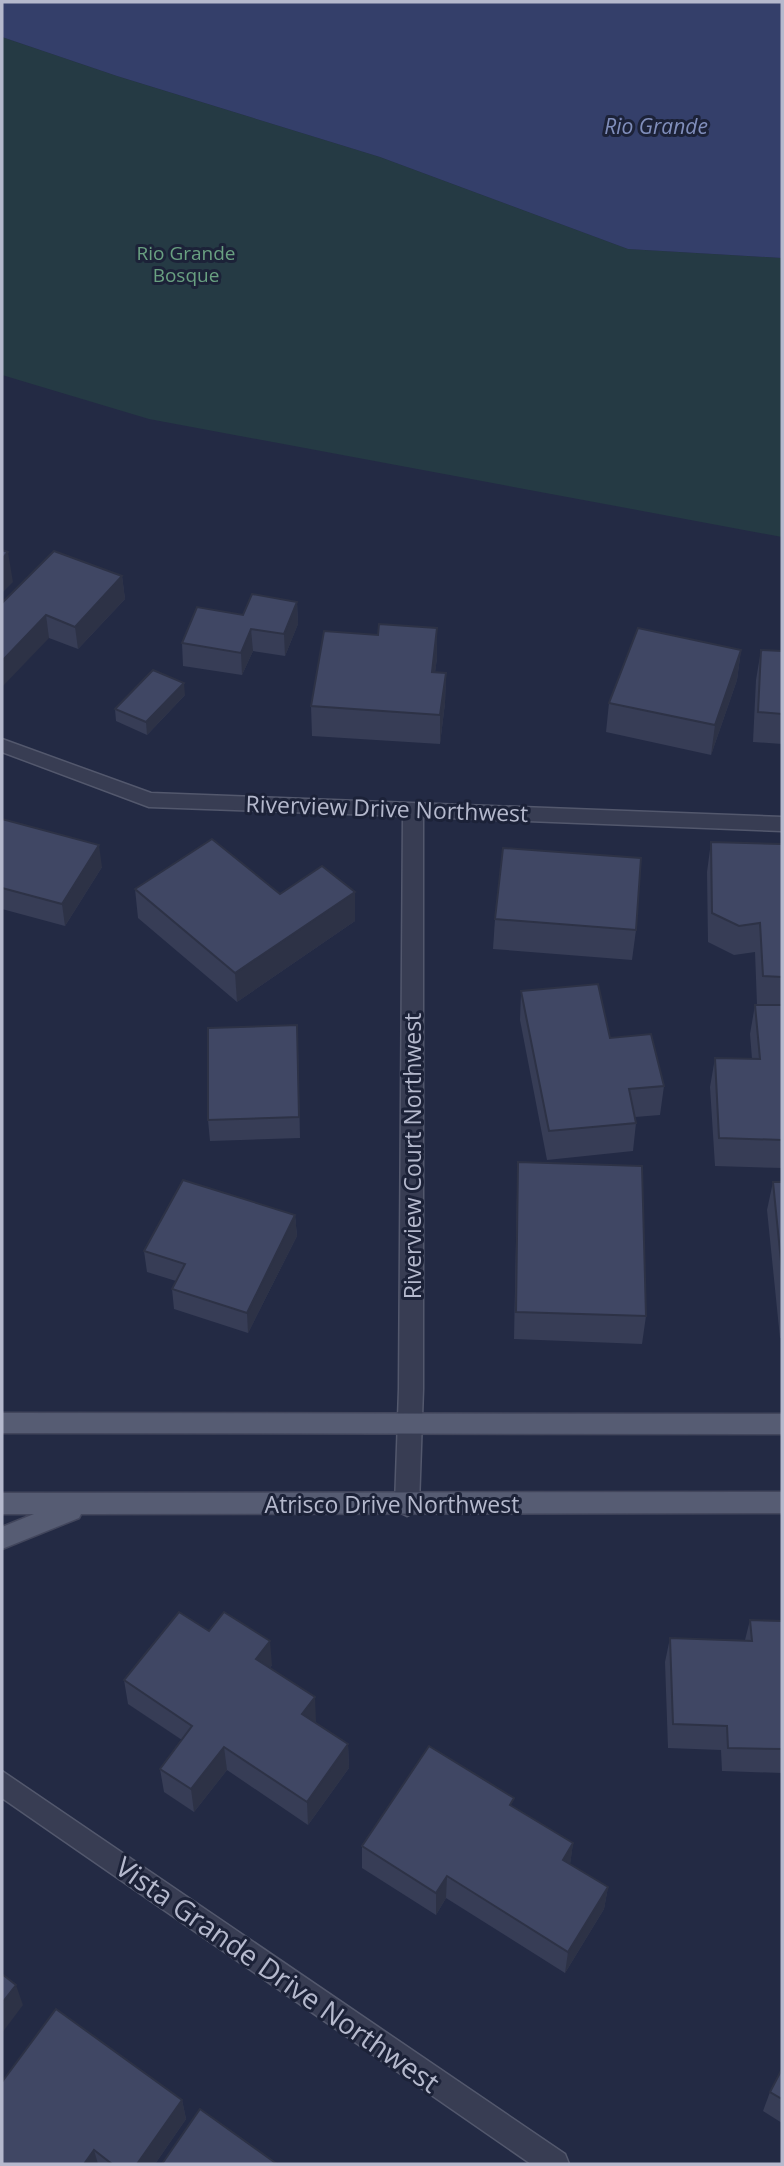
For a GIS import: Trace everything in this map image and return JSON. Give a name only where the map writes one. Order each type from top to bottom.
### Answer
[{"type":"main road","points":[[2,1423],[782,1424]]},
{"type":"main road","name":"Atrisco Drive Northwest","points":[[2,1504],[782,1503]]},
{"type":"main road","points":[[2,1538],[57,1515],[97,1505]]},
{"type":"street","name":"Riverview Drive Northwest","points":[[2,745],[149,800],[782,824]]},
{"type":"street","name":"Riverview Court Northwest","points":[[407,1505],[411,1423],[413,808]]},
{"type":"street","name":"Vista Grande Drive Northwest","points":[[2,1783],[555,2164]]},
{"type":"green space","name":"Rio Grande Bosque","points":[[2,37],[117,76],[380,157],[628,249],[782,258],[782,537],[149,419],[2,375]]},
{"type":"water","name":"Rio Grande","points":[[2,2],[782,2],[782,258],[628,249],[380,157],[117,76],[2,37]]},
{"type":"building","points":[[54,551],[122,576],[75,627],[46,615],[2,661],[2,603]]},
{"type":"building","points":[[252,594],[297,602],[284,634],[251,629],[241,653],[182,643],[197,607],[243,615]]},
{"type":"building","points":[[379,624],[437,628],[432,672],[446,673],[440,715],[311,706],[324,631],[378,635]]},
{"type":"building","points":[[638,628],[741,650],[715,725],[609,703]]},
{"type":"building","points":[[761,650],[782,651],[782,714],[758,712]]},
{"type":"building","points":[[153,670],[184,683],[146,722],[115,709]]},
{"type":"building","points":[[2,819],[99,845],[62,904],[2,888]]},
{"type":"building","points":[[212,839],[280,894],[322,866],[355,892],[235,973],[135,889]]},
{"type":"building","points":[[711,842],[782,844],[782,977],[763,976],[760,923],[739,926],[712,913]]},
{"type":"building","points":[[503,848],[641,858],[636,930],[495,919]]},
{"type":"building","points":[[598,984],[610,1038],[651,1034],[664,1086],[629,1089],[636,1123],[549,1131],[521,991]]},
{"type":"building","points":[[755,1005],[782,1005],[782,1140],[719,1138],[715,1058],[760,1059]]},
{"type":"building","points":[[297,1025],[299,1117],[208,1120],[208,1028]]},
{"type":"building","points":[[518,1162],[642,1166],[646,1316],[516,1312]]},
{"type":"building","points":[[183,1180],[295,1215],[247,1313],[172,1289],[185,1264],[144,1251]]},
{"type":"building","points":[[773,1182],[782,1182],[782,1271]]},
{"type":"building","points":[[179,1612],[209,1631],[224,1612],[270,1641],[256,1659],[315,1697],[302,1714],[348,1744],[307,1802],[224,1747],[191,1789],[160,1769],[192,1726],[124,1680]]},
{"type":"building","points":[[750,1620],[782,1621],[782,1749],[728,1748],[727,1726],[673,1724],[670,1638],[752,1641]]},
{"type":"building","points":[[429,1746],[514,1798],[510,1805],[573,1843],[563,1860],[608,1887],[568,1952],[447,1876],[436,1893],[362,1846]]},
{"type":"building","points":[[2,1974],[16,1985],[2,2003]]},
{"type":"building","points":[[56,2009],[182,2100],[137,2164],[112,2164],[94,2150],[84,2164],[2,2164],[2,2082]]},
{"type":"building","points":[[782,2069],[782,2099],[770,2092]]},
{"type":"building","points":[[200,2109],[277,2164],[162,2164]]}]
